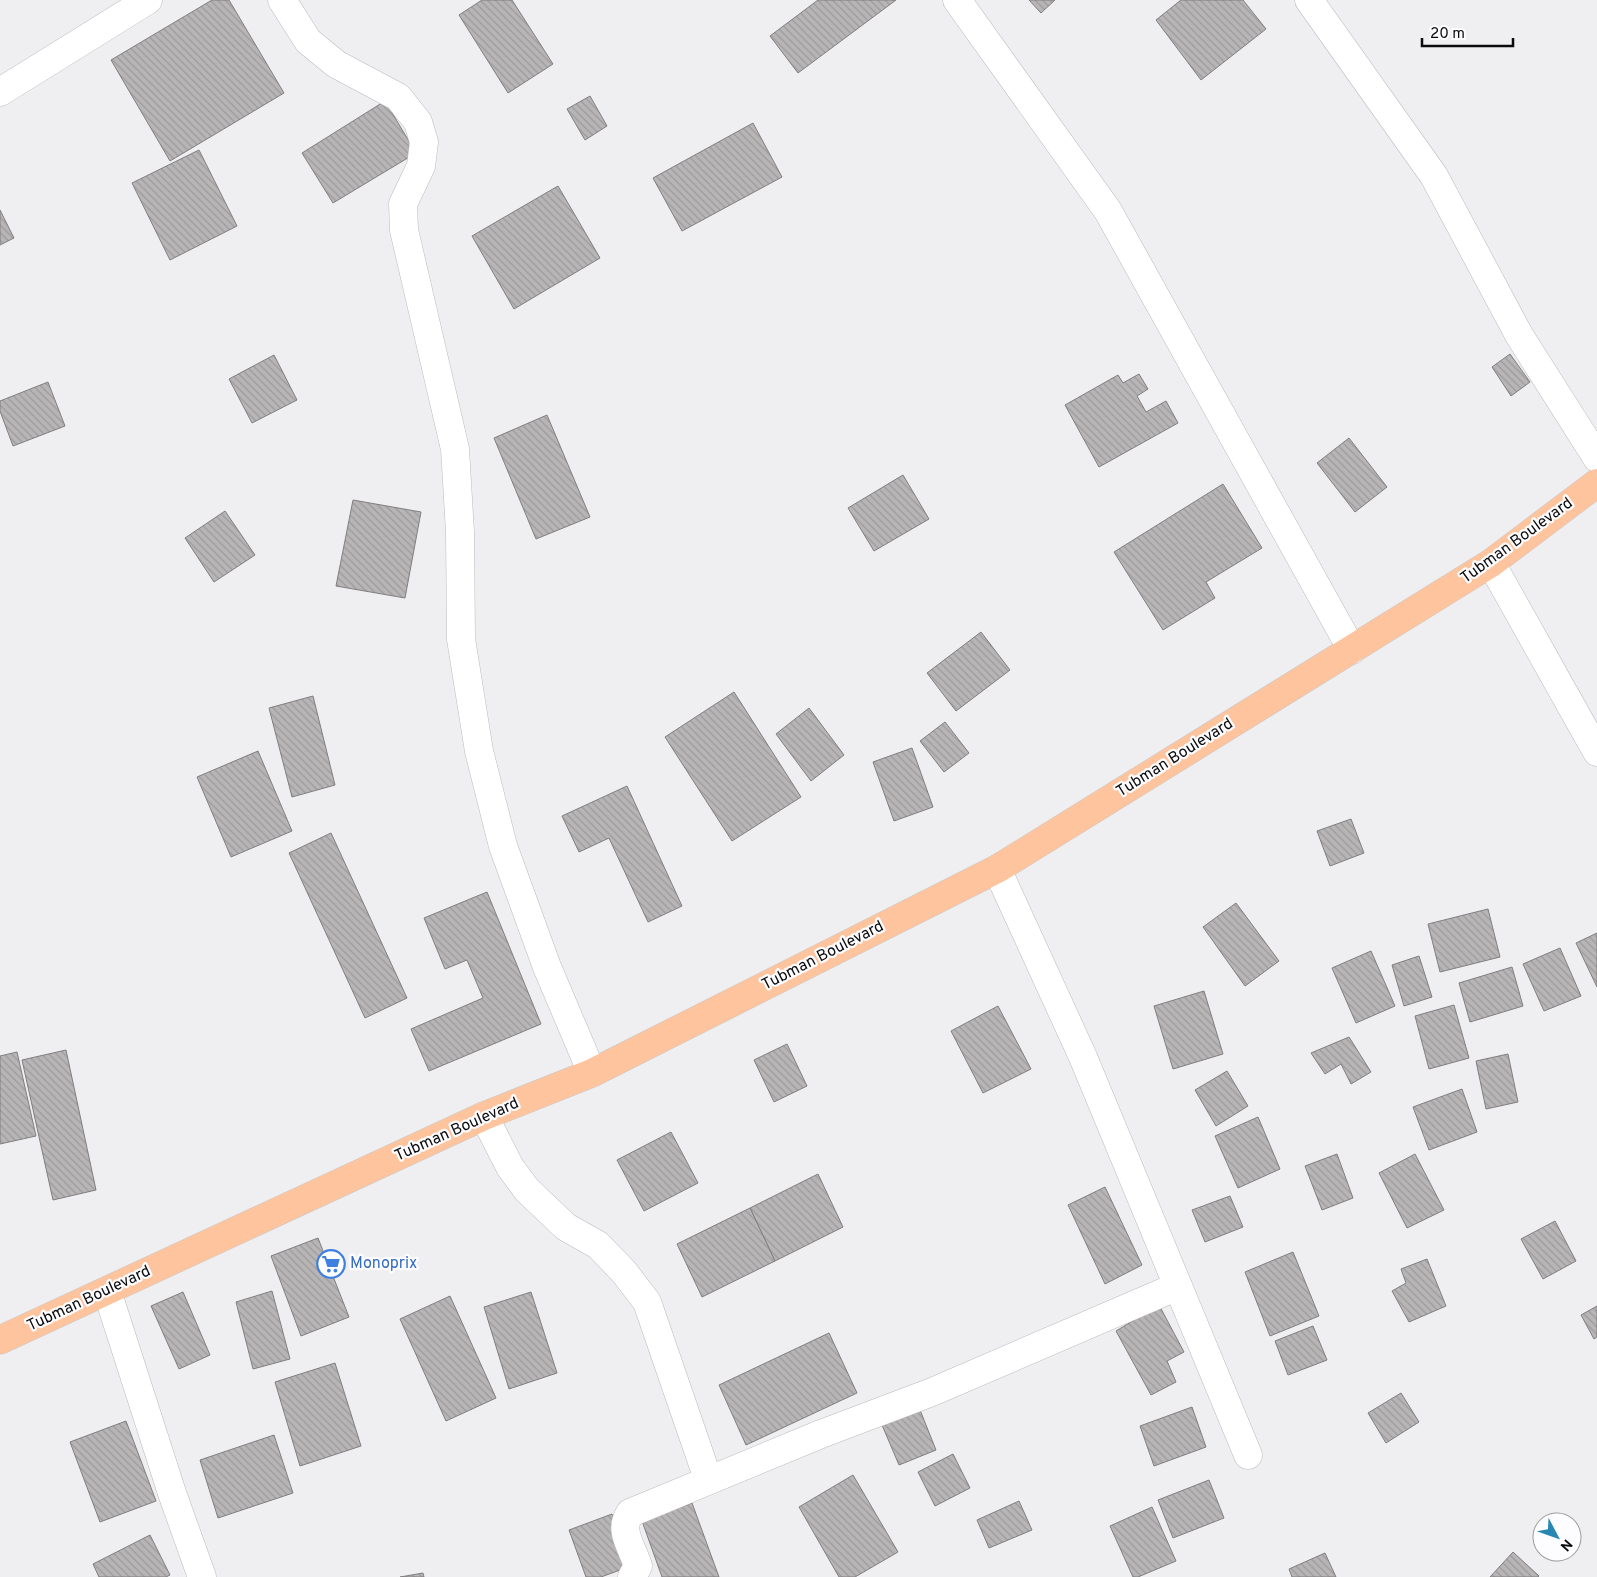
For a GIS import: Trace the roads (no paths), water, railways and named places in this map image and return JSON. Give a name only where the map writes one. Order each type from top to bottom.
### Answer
[{"type":"highway","name":"Tubman Boulevard","points":[[0,1340],[484,1116],[592,1073],[997,869],[1491,562],[1597,483]]},
{"type":"street","points":[[0,92],[148,0]]},
{"type":"street","points":[[282,0],[308,41],[336,64],[398,97],[418,122],[424,142],[421,166],[403,204],[404,230],[455,449],[460,532],[461,639],[479,751],[503,846],[547,967],[592,1073]]},
{"type":"street","points":[[957,0],[1108,211],[1352,650]]},
{"type":"street","points":[[1308,0],[1434,176],[1519,335],[1597,458]]},
{"type":"street","points":[[1491,562],[1597,752]]},
{"type":"street","points":[[997,869],[1083,1057],[1248,1455]]},
{"type":"street","points":[[484,1116],[510,1167],[527,1190],[566,1227],[598,1246],[624,1272],[647,1302],[708,1479]]},
{"type":"street","points":[[632,1577],[638,1566],[624,1533],[624,1522],[630,1513],[708,1479],[932,1392],[1178,1286]]},
{"type":"street","points":[[107,1291],[172,1493],[202,1577]]},
{"type":"place","name":"Monoprix","points":[[331,1264]]}]
